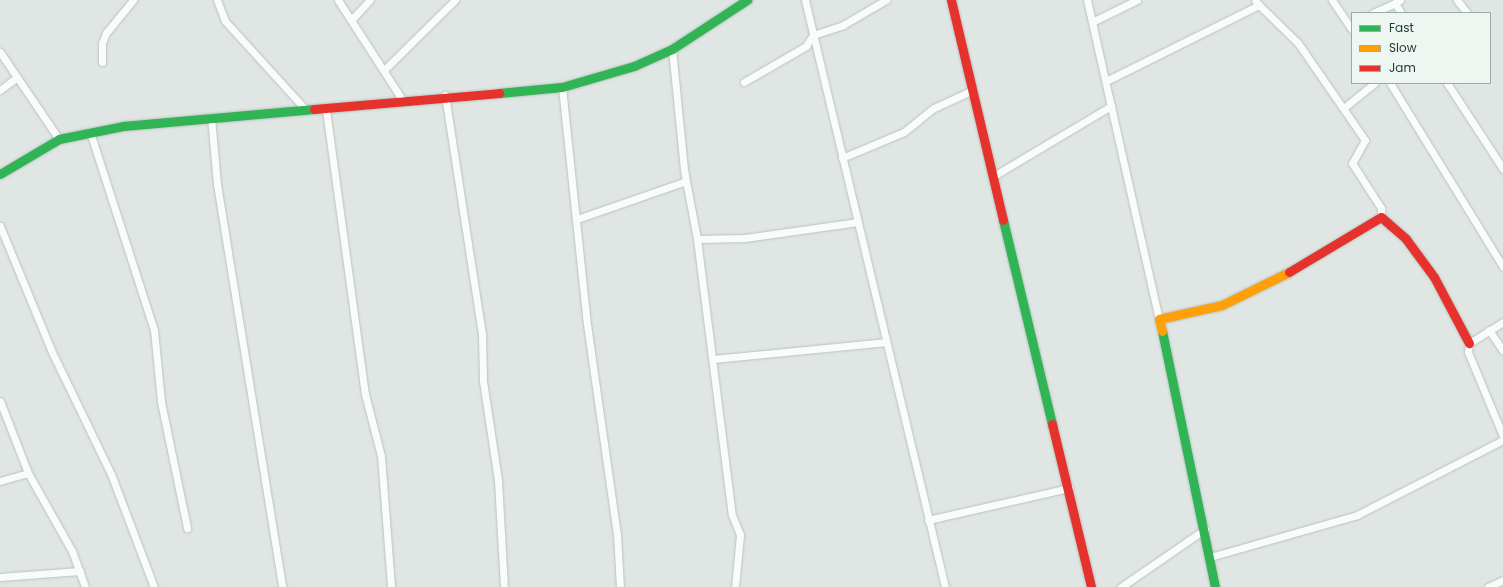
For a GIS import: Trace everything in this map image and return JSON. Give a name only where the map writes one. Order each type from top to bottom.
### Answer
[{"type":"street","points":[[102,62],[102,43],[106,33],[133,0]]},
{"type":"street","points":[[217,0],[225,21],[305,109]]},
{"type":"street","points":[[338,0],[403,101]]},
{"type":"street","points":[[350,17],[354,17],[370,0]]},
{"type":"street","points":[[384,70],[455,0]]},
{"type":"street","points":[[0,174],[59,139],[90,132],[211,117],[305,109],[326,110],[445,95],[562,87],[634,66],[672,49],[747,0]]},
{"type":"street","points":[[805,0],[945,587]]},
{"type":"street","points":[[744,82],[806,46],[813,35],[842,24],[886,0]]},
{"type":"street","points":[[951,0],[992,177],[1069,488],[1091,587]]},
{"type":"street","points":[[1087,0],[1205,529],[1215,587]]},
{"type":"street","points":[[1092,22],[1137,0]]},
{"type":"street","points":[[1332,0],[1351,27]]},
{"type":"street","points":[[1457,0],[1466,12]]},
{"type":"street","points":[[1374,12],[1397,1],[1401,12]]},
{"type":"street","points":[[1106,80],[1257,3],[1291,34],[1334,96],[1346,107],[1365,140],[1352,163],[1381,208],[1381,216],[1406,239],[1434,277],[1469,343],[1470,358],[1503,436]]},
{"type":"street","points":[[672,49],[686,181],[697,239],[714,360],[732,515],[740,535],[735,587]]},
{"type":"street","points":[[0,52],[59,139]]},
{"type":"street","points":[[0,90],[17,77]]},
{"type":"street","points":[[1346,107],[1374,84]]},
{"type":"street","points":[[1391,84],[1503,267]]},
{"type":"street","points":[[1448,84],[1503,169]]},
{"type":"street","points":[[562,87],[577,219],[586,317],[617,534],[620,587]]},
{"type":"street","points":[[842,158],[904,132],[934,108],[973,90]]},
{"type":"street","points":[[445,95],[482,333],[484,381],[498,480],[504,587]]},
{"type":"street","points":[[992,177],[1111,106]]},
{"type":"street","points":[[326,110],[365,394],[381,456],[391,587]]},
{"type":"street","points":[[211,117],[217,184],[282,587]]},
{"type":"street","points":[[90,132],[154,330],[161,402],[187,528]]},
{"type":"street","points":[[577,219],[686,181]]},
{"type":"street","points":[[1159,319],[1222,305],[1261,289],[1381,216]]},
{"type":"street","points":[[697,239],[745,238],[858,222]]},
{"type":"street","points":[[0,226],[51,350],[111,474],[154,587]]},
{"type":"street","points":[[1469,343],[1503,322]]},
{"type":"street","points":[[1490,330],[1503,351]]},
{"type":"street","points":[[714,360],[886,342]]},
{"type":"street","points":[[0,402],[3,419],[28,473],[56,520],[80,571],[85,587]]},
{"type":"street","points":[[1210,557],[1357,515],[1503,440]]},
{"type":"street","points":[[0,481],[28,473]]},
{"type":"street","points":[[928,520],[1069,488]]},
{"type":"street","points":[[1121,587],[1205,529]]},
{"type":"street","points":[[0,577],[80,571]]},
{"type":"street","points":[[1488,587],[1503,580]]},
{"type":"traffic: fast","points":[[499,93],[562,87],[634,66],[672,49],[747,0]]},
{"type":"traffic: fast","points":[[0,174],[59,139],[123,126],[314,109]]},
{"type":"traffic: fast","points":[[1003,220],[1052,424]]},
{"type":"traffic: fast","points":[[1162,331],[1215,587]]},
{"type":"traffic: slow","points":[[1162,331],[1159,319],[1222,305],[1289,272]]},
{"type":"traffic: jam","points":[[951,0],[1003,220]]},
{"type":"traffic: jam","points":[[314,109],[499,93]]},
{"type":"traffic: jam","points":[[1289,272],[1381,217],[1406,239],[1434,277],[1469,343]]},
{"type":"traffic: jam","points":[[1052,424],[1091,587]]}]
